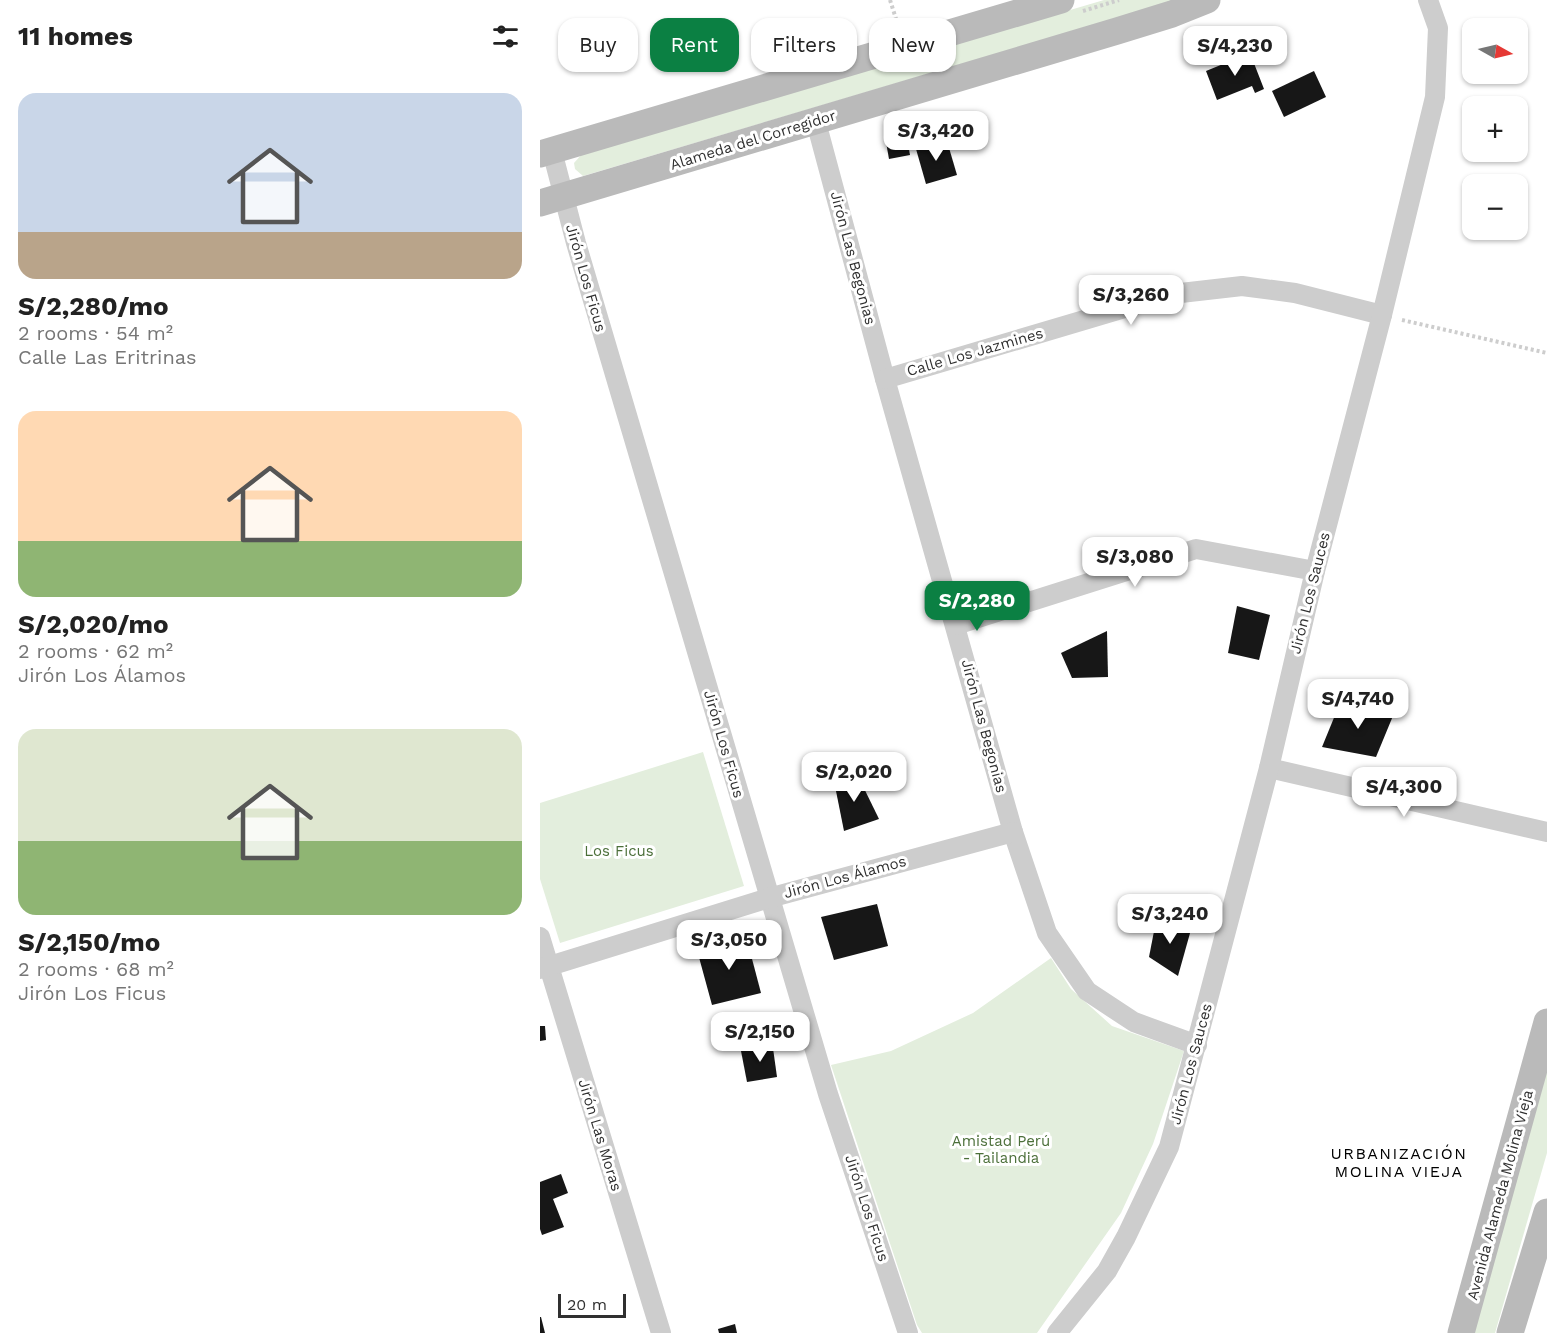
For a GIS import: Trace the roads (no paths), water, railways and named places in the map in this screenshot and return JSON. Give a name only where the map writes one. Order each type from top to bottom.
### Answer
[{"type":"main road","points":[[546,152],[1061,0]]},
{"type":"main road","name":"Alameda del Corregidor","points":[[552,200],[1150,21],[1207,0]]},
{"type":"main road","name":"Avenida Alameda Molina Vieja","points":[[1461,1333],[1547,1022]]},
{"type":"main road","points":[[1510,1333],[1545,1228]]},
{"type":"street","name":"Jirón Los Sauces","points":[[1057,1333],[1107,1271],[1126,1237],[1168,1147],[1197,1045],[1269,768],[1315,571],[1382,315],[1435,97],[1438,28],[1428,0]]},
{"type":"street","name":"Jirón Las Begonias","points":[[816,122],[885,379],[1013,832],[1047,933],[1086,991],[1134,1022],[1197,1045]]},
{"type":"street","name":"Jirón Los Ficus","points":[[546,152],[552,200],[828,1094],[908,1333]]},
{"type":"street","name":"Calle Los Jazmines","points":[[885,379],[1172,294],[1242,286],[1295,293],[1382,315]]},
{"type":"street","points":[[956,625],[1196,549],[1315,571]]},
{"type":"street","points":[[1269,768],[1547,832]]},
{"type":"street","name":"Jirón Los Álamos","points":[[544,968],[769,898],[1013,832]]},
{"type":"street","name":"Jirón Las Moras","points":[[540,937],[544,968],[661,1333]]},
{"type":"district","name":"URBANIZACIÓN MOLINA VIEJA","points":[[1399,1162]]},
{"type":"park label","name":"Los Ficus","points":[[619,851]]},
{"type":"park label","name":"Amistad Perú - Tailandia","points":[[1001,1150]]}]
